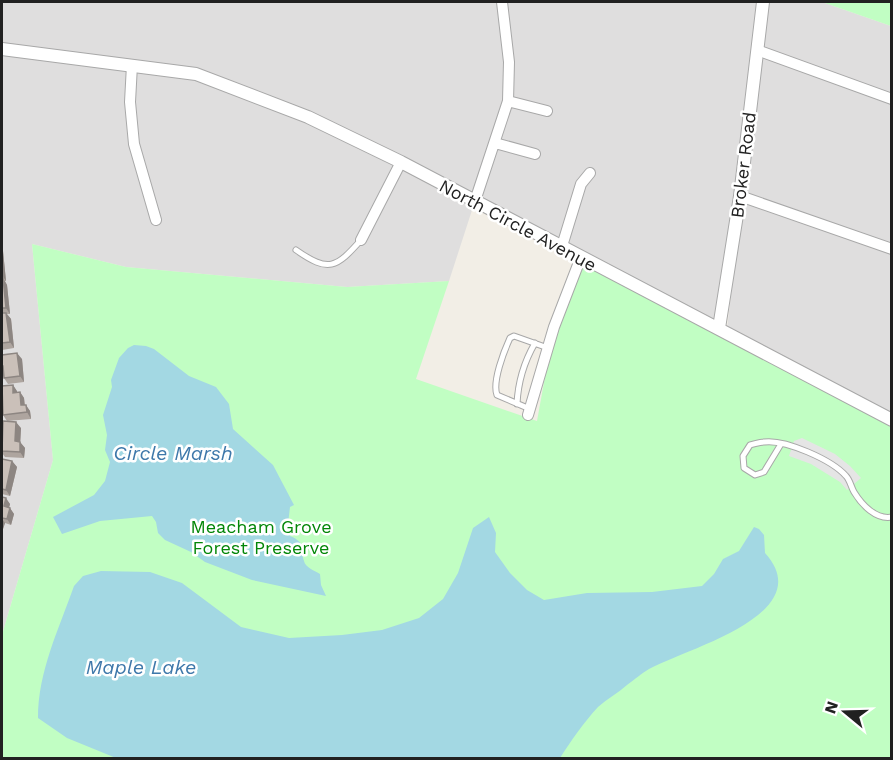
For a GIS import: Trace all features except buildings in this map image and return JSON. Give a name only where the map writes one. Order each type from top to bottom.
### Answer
[{"type":"street","points":[[475,201],[508,100],[509,62],[501,2]]},
{"type":"street","name":"Broker Road","points":[[719,328],[740,196],[762,2]]},
{"type":"street","name":"North Circle Avenue","points":[[2,49],[196,74],[308,117],[401,162],[891,420]]},
{"type":"street","points":[[757,50],[891,99]]},
{"type":"street","points":[[132,65],[130,102],[134,144],[156,220]]},
{"type":"street","points":[[508,100],[547,111]]},
{"type":"street","points":[[495,143],[535,154]]},
{"type":"street","points":[[361,240],[401,162]]},
{"type":"street","points":[[562,246],[581,184],[591,173]]},
{"type":"street","points":[[740,196],[891,249]]},
{"type":"street","points":[[529,412],[565,296],[581,257]]},
{"type":"lane","points":[[296,250],[313,262],[328,264],[342,261],[361,240]]},
{"type":"lane","points":[[529,412],[497,395],[494,389],[500,366],[510,338],[514,336],[548,348]]},
{"type":"lane","points":[[517,404],[517,390],[522,372],[535,343]]},
{"type":"lane","points":[[781,444],[764,472],[755,475],[744,468],[743,456],[750,445],[766,441],[781,444],[807,452],[834,466],[847,476],[855,494],[870,511],[886,518],[891,517]]},
{"type":"shaded area","points":[[2,2],[758,2],[720,326],[478,200],[197,70],[2,45]]},
{"type":"shaded area","points":[[765,2],[822,2],[891,26],[891,416],[727,329]]},
{"type":"shaded area","points":[[2,51],[194,76],[308,119],[474,204],[449,281],[347,287],[126,267],[32,244],[53,460],[2,635]]},
{"type":"shaded area","points":[[802,438],[835,454],[861,478],[847,490],[840,482],[811,464],[789,456],[794,441]]},
{"type":"green space","points":[[822,2],[891,2],[891,26]]},
{"type":"green space","name":"Meacham Grove Forest Preserve","points":[[32,244],[126,267],[347,287],[449,281],[416,379],[537,421],[554,327],[581,257],[891,420],[891,758],[2,758],[2,635],[53,460]]},
{"type":"water","name":"Circle Marsh","points":[[134,345],[154,349],[189,376],[216,387],[229,404],[233,429],[273,465],[294,505],[290,507],[288,524],[290,536],[301,544],[306,565],[320,574],[321,585],[326,596],[252,580],[205,562],[191,552],[165,540],[158,533],[152,516],[100,521],[62,534],[53,517],[94,495],[105,481],[110,462],[105,450],[107,435],[103,415],[119,358]]},
{"type":"water","name":"Maple Lake","points":[[489,517],[496,533],[495,552],[510,573],[527,590],[544,600],[587,593],[652,592],[702,586],[714,574],[723,559],[739,551],[754,527],[764,535],[765,553],[777,575],[776,594],[763,611],[742,626],[649,669],[605,701],[573,738],[560,758],[116,758],[67,738],[38,718],[45,667],[50,650],[74,586],[83,576],[101,571],[150,572],[182,583],[241,627],[289,638],[382,630],[419,618],[443,599],[458,573],[473,528]]}]
